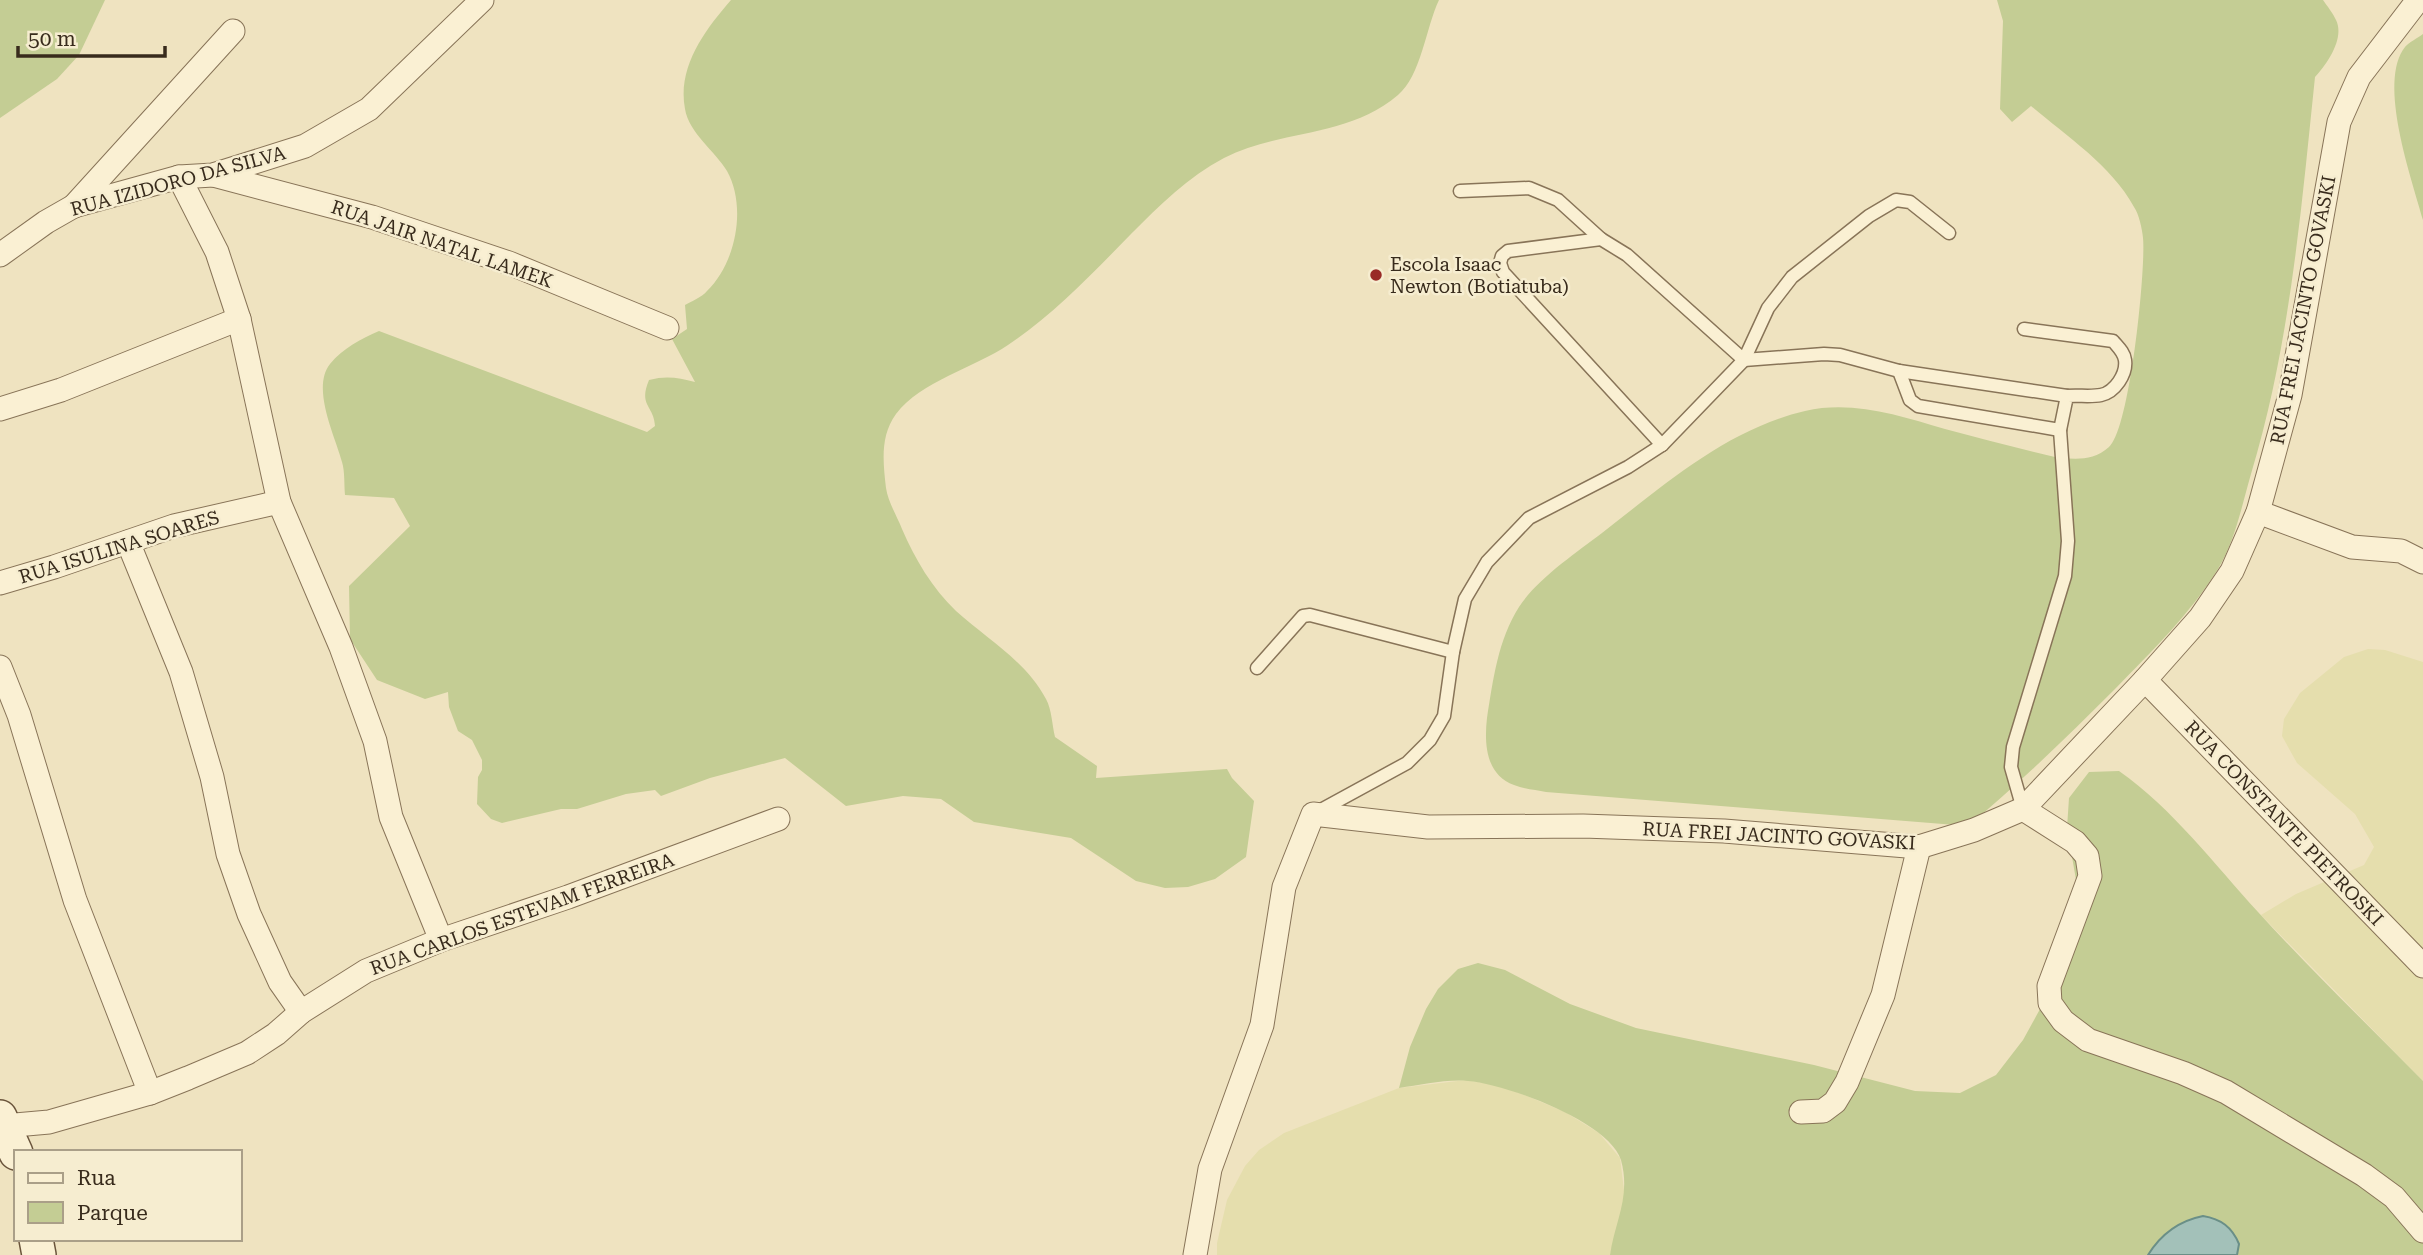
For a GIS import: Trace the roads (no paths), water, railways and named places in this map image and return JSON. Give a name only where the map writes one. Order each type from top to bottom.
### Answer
[{"type":"street","name":"RUA IZIDORO DA SILVA","points":[[0,255],[46,222],[74,206],[179,177],[213,175],[305,146],[369,109],[482,0]]},
{"type":"street","name":"RUA FREI JACINTO GOVASKI","points":[[1313,814],[1428,827],[1583,826],[1919,846],[1974,830],[2023,809],[2200,618],[2232,571],[2258,512],[2290,395],[2339,122],[2359,77],[2418,0]]},
{"type":"street","points":[[74,206],[233,31]]},
{"type":"street","name":"RUA JAIR NATAL LAMEK","points":[[213,175],[372,216],[509,263],[667,328]]},
{"type":"street","points":[[179,177],[217,252],[239,319],[279,502],[341,646],[375,741],[391,817],[441,940]]},
{"type":"street","points":[[0,409],[61,390],[239,319]]},
{"type":"street","name":"RUA ISULINA SOARES","points":[[0,583],[174,526],[279,502]]},
{"type":"street","points":[[2258,512],[2352,547],[2401,551],[2423,562]]},
{"type":"street","points":[[128,542],[181,672],[212,777],[229,854],[249,914],[280,982],[301,1012]]},
{"type":"street","points":[[0,667],[19,715],[75,900],[150,1093]]},
{"type":"street","name":"RUA CONSTANTE PIETROSKI","points":[[2145,680],[2423,966]]},
{"type":"street","points":[[2023,809],[2075,842],[2087,856],[2090,876],[2049,986],[2050,1003],[2063,1021],[2088,1040],[2226,1091],[2364,1175],[2395,1197],[2423,1231]]},
{"type":"street","points":[[1195,1255],[1210,1169],[1262,1025],[1284,887],[1313,814]]},
{"type":"street","name":"RUA CARLOS ESTEVAM FERREIRA","points":[[7,1132],[150,1093],[247,1053],[276,1034],[301,1012],[366,971],[441,940],[568,897],[778,819]]},
{"type":"street","points":[[1801,1112],[1823,1111],[1835,1102],[1847,1083],[1883,995],[1919,846]]},
{"type":"lane","points":[[1460,191],[1529,188],[1558,200],[1601,239],[1627,255],[1744,360],[1840,355],[1899,371],[2067,396],[2103,395],[2114,388],[2123,376],[2126,361],[2113,341],[2024,329]]},
{"type":"lane","points":[[1313,814],[1407,763],[1430,740],[1444,716],[1453,652],[1465,599],[1487,562],[1529,518],[1628,467],[1662,445],[1744,360],[1768,308],[1792,277],[1869,216],[1896,200],[1910,202],[1949,233]]},
{"type":"lane","points":[[1601,239],[1508,251],[1502,256],[1500,263],[1503,272],[1662,445]]},
{"type":"lane","points":[[1899,371],[1910,400],[1918,406],[2060,430]]},
{"type":"lane","points":[[2023,809],[2011,766],[2013,747],[2065,576],[2068,541],[2060,430],[2067,396]]},
{"type":"lane","points":[[1257,668],[1303,617],[1310,615],[1453,652]]},
{"type":"water","points":[[2203,1216],[2215,1219],[2229,1228],[2239,1244],[2237,1255],[2148,1255],[2171,1230],[2186,1221]]},
{"type":"place","name":"Escola Isaac Newton (Botiatuba)","points":[[1376,275]]}]
